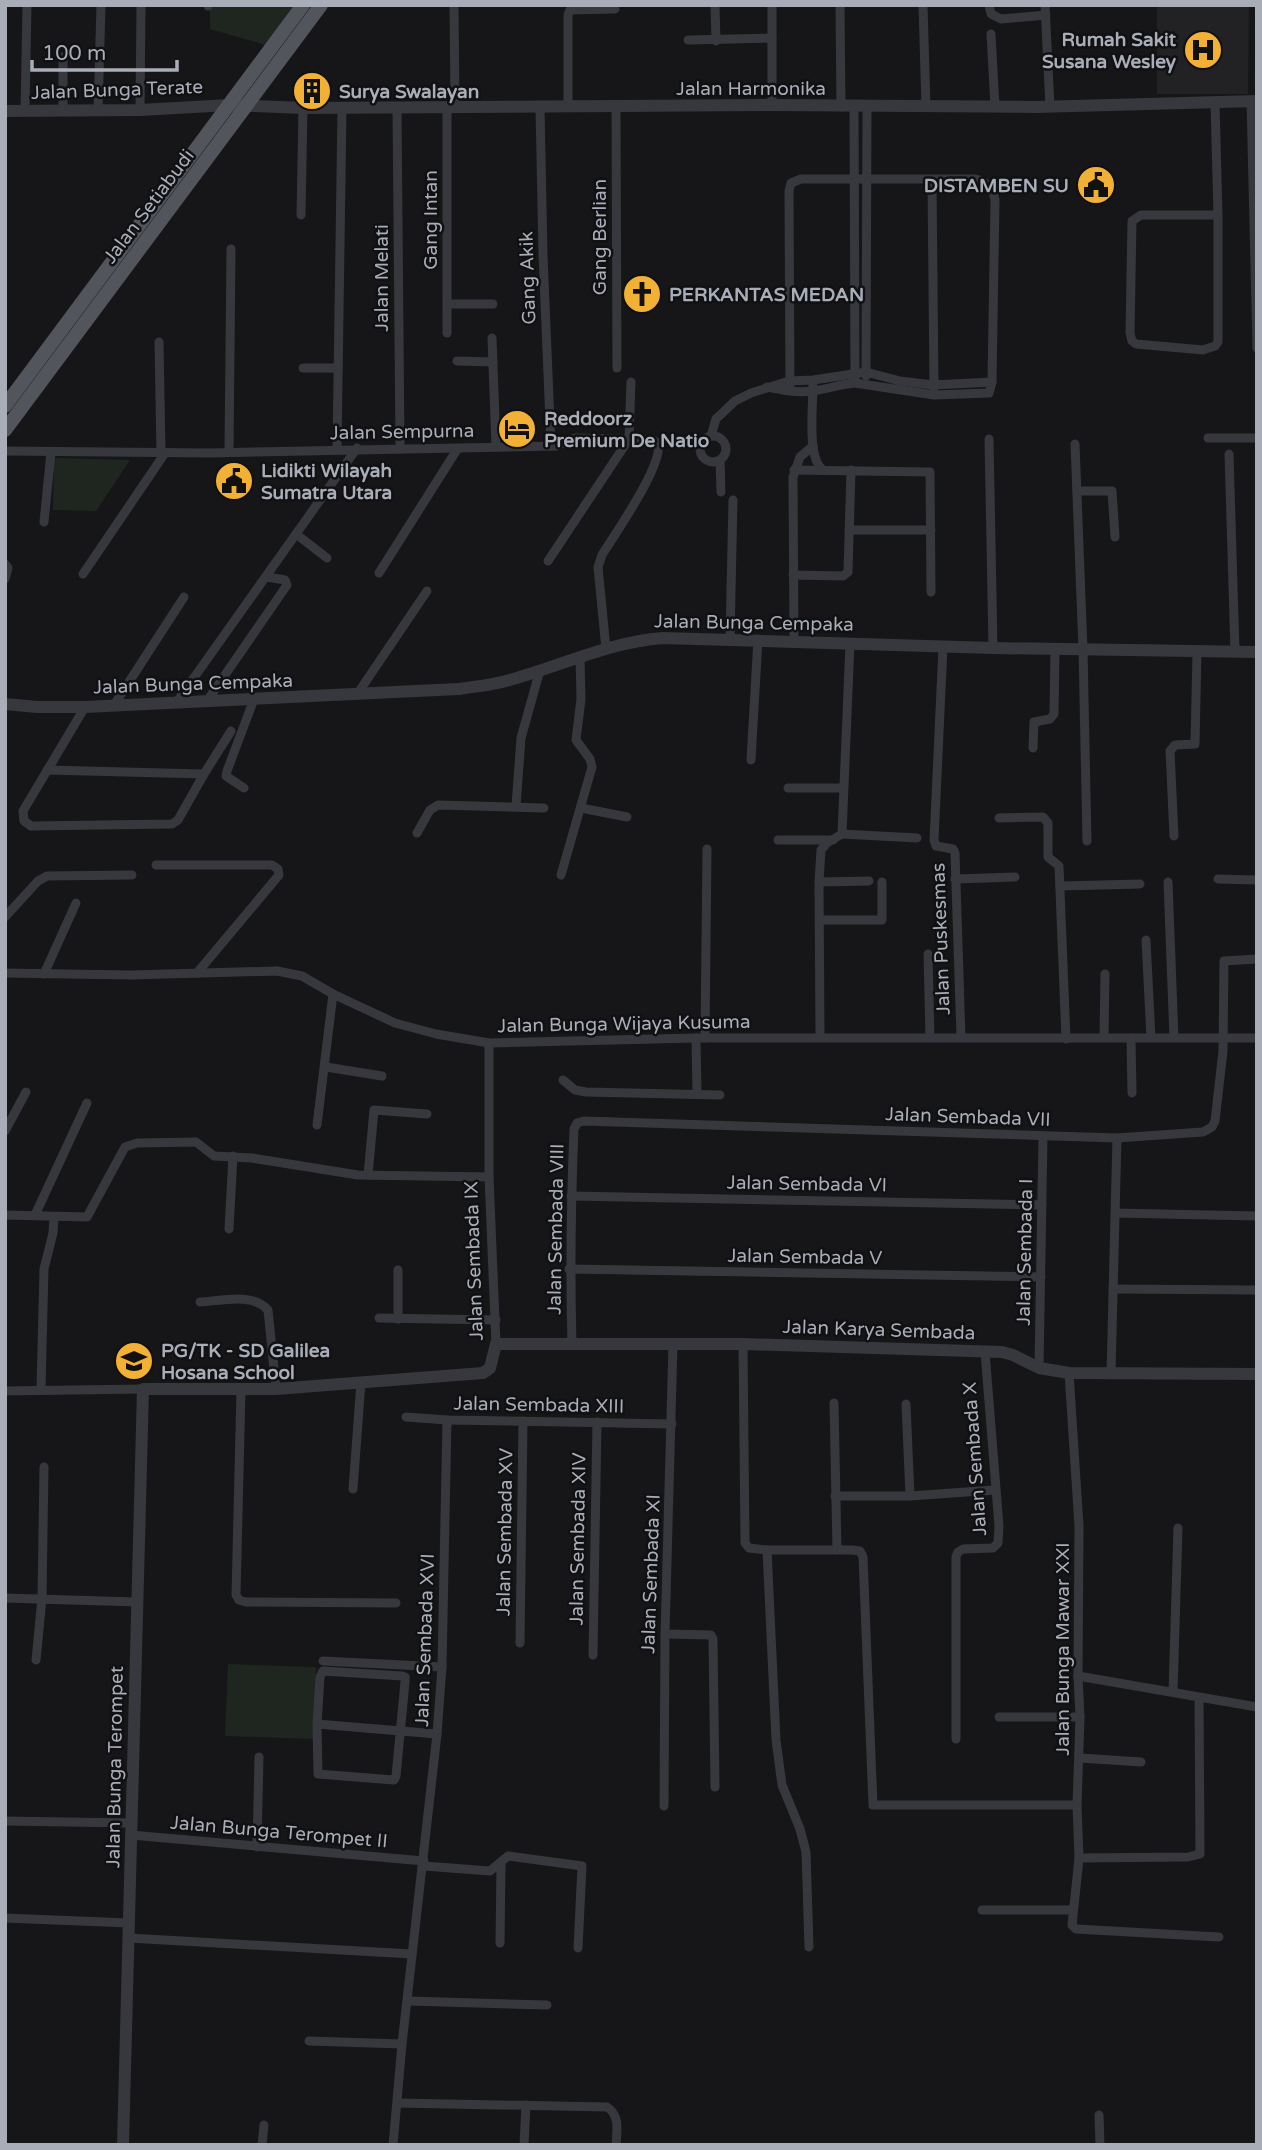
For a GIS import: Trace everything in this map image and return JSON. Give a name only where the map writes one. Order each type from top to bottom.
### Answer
[{"type":"main road","name":"Jalan Setiabudi","points":[[5,406],[303,5]]},
{"type":"main road","name":"Jalan Setiabudi","points":[[5,430],[321,5]]},
{"type":"street","points":[[25,111],[27,5]]},
{"type":"street","points":[[99,110],[101,5]]},
{"type":"street","points":[[140,110],[141,5]]},
{"type":"street","name":"Gang Intan","points":[[447,333],[454,5]]},
{"type":"street","points":[[715,5],[716,41]]},
{"type":"street","points":[[772,5],[772,105]]},
{"type":"street","points":[[840,5],[867,179],[866,385]]},
{"type":"street","points":[[923,5],[926,107]]},
{"type":"street","points":[[989,5],[991,15],[998,18],[1046,10],[1050,107]]},
{"type":"street","points":[[568,107],[570,10],[615,9]]},
{"type":"street","points":[[991,34],[995,107]]},
{"type":"street","points":[[688,40],[772,38]]},
{"type":"street","points":[[63,57],[63,111]]},
{"type":"street","points":[[1254,101],[1257,348]]},
{"type":"street","name":"Jalan Harmonika","points":[[245,107],[1050,107],[1254,101]]},
{"type":"street","points":[[1215,102],[1219,215],[1219,342],[1203,350],[1136,344],[1130,333],[1132,220],[1141,215],[1219,215]]},
{"type":"street","name":"Jalan Bunga Terate","points":[[5,111],[140,110],[229,105],[245,107]]},
{"type":"street","name":"Gang Berlian","points":[[615,107],[617,368]]},
{"type":"street","points":[[854,107],[855,383]]},
{"type":"street","points":[[301,215],[303,108]]},
{"type":"street","points":[[337,449],[342,108]]},
{"type":"street","name":"Jalan Melati","points":[[397,108],[400,449]]},
{"type":"street","name":"Gang Akik","points":[[540,108],[551,446]]},
{"type":"street","points":[[795,180],[981,180],[987,183],[994,193],[992,382],[934,390],[855,383],[813,391],[789,386],[790,186],[795,180]]},
{"type":"street","points":[[932,180],[934,390]]},
{"type":"street","points":[[229,452],[231,249]]},
{"type":"street","points":[[855,268],[866,268]]},
{"type":"street","points":[[447,304],[492,304]]},
{"type":"street","points":[[492,338],[496,447]]},
{"type":"street","points":[[83,574],[163,453],[159,342]]},
{"type":"street","points":[[457,361],[493,362]]},
{"type":"street","points":[[303,368],[338,368]]},
{"type":"street","points":[[711,436],[712,426],[723,410],[767,387],[789,386],[866,372],[934,390]]},
{"type":"street","points":[[813,380],[813,443],[817,465],[822,469]]},
{"type":"street","points":[[548,561],[629,439],[631,382]]},
{"type":"street","points":[[720,460],[709,461],[701,453],[702,442],[711,436],[724,442],[726,452],[720,460],[721,492]]},
{"type":"street","name":"Jalan Sempurna","points":[[5,451],[229,452],[551,446],[575,438],[653,440],[658,443],[660,451],[643,489],[599,561],[606,649]]},
{"type":"street","points":[[1208,438],[1257,438]]},
{"type":"street","points":[[989,439],[993,648]]},
{"type":"street","points":[[794,641],[794,470],[804,452],[813,443]]},
{"type":"street","points":[[1075,444],[1087,841]]},
{"type":"street","points":[[176,703],[357,448]]},
{"type":"street","points":[[379,573],[458,448]]},
{"type":"street","points":[[44,522],[51,452]]},
{"type":"street","points":[[1228,454],[1235,652]]},
{"type":"street","points":[[794,470],[930,472],[931,592]]},
{"type":"street","points":[[793,575],[845,575],[849,570],[851,470]]},
{"type":"street","points":[[1077,491],[1112,491],[1115,537]]},
{"type":"street","points":[[730,638],[733,500]]},
{"type":"street","points":[[849,530],[931,530]]},
{"type":"street","points":[[296,534],[327,558]]},
{"type":"street","points":[[5,564],[8,568],[5,579]]},
{"type":"street","points":[[207,701],[287,585],[285,580],[267,577]]},
{"type":"street","points":[[358,693],[427,591]]},
{"type":"street","points":[[114,705],[184,597]]},
{"type":"street","name":"Jalan Bunga Cempaka","points":[[5,704],[37,707],[176,703],[478,687],[647,639],[730,638],[1055,650],[1257,652]]},
{"type":"street","points":[[751,760],[758,639]]},
{"type":"street","points":[[838,837],[850,643]]},
{"type":"street","name":"Jalan Puskesmas","points":[[943,647],[933,840],[936,846],[955,850],[961,1037]]},
{"type":"street","points":[[1033,748],[1034,722],[1050,719],[1054,714],[1055,650]]},
{"type":"street","points":[[1174,836],[1170,751],[1175,745],[1195,744],[1197,652]]},
{"type":"street","points":[[561,874],[592,763],[576,740],[581,699],[580,657]]},
{"type":"street","points":[[516,806],[521,738],[540,670]]},
{"type":"street","points":[[244,788],[226,776],[254,699]]},
{"type":"street","points":[[85,706],[76,726],[23,811],[24,821],[31,826],[176,823],[230,731]]},
{"type":"street","points":[[47,770],[204,774]]},
{"type":"street","points":[[788,788],[843,788]]},
{"type":"street","points":[[417,834],[430,810],[438,805],[544,808]]},
{"type":"street","points":[[581,808],[627,817]]},
{"type":"street","points":[[999,818],[1046,819],[1048,857],[1059,866],[1066,1039]]},
{"type":"street","points":[[820,1037],[821,850],[824,845],[838,837]]},
{"type":"street","points":[[779,840],[838,837],[917,838]]},
{"type":"street","points":[[697,1094],[707,849]]},
{"type":"street","points":[[156,865],[272,865],[278,869],[279,875],[197,973]]},
{"type":"street","points":[[5,917],[38,881],[47,876],[132,875]]},
{"type":"street","points":[[955,879],[1015,877]]},
{"type":"street","points":[[1218,878],[1257,880]]},
{"type":"street","points":[[819,882],[869,881]]},
{"type":"street","points":[[820,920],[882,920],[882,882]]},
{"type":"street","points":[[1168,882],[1174,1038]]},
{"type":"street","points":[[1060,886],[1140,884]]},
{"type":"street","points":[[44,974],[76,902]]},
{"type":"street","points":[[1146,940],[1151,1038]]},
{"type":"street","points":[[928,954],[930,1038]]},
{"type":"street","points":[[1223,1038],[1224,961],[1257,959]]},
{"type":"street","name":"Jalan Bunga Wijaya Kusuma","points":[[5,973],[277,971],[302,976],[395,1023],[436,1034],[489,1043],[820,1037],[1257,1038]]},
{"type":"street","points":[[1104,1037],[1105,974]]},
{"type":"street","points":[[317,1125],[333,994]]},
{"type":"street","points":[[1131,1038],[1132,1093]]},
{"type":"street","name":"Jalan Sembada VII","points":[[584,1121],[1117,1138],[1203,1132],[1212,1127],[1215,1121],[1223,1038]]},
{"type":"street","name":"Jalan Sembada IX","points":[[5,1391],[276,1390],[482,1373],[490,1368],[496,1344],[496,1320],[489,1177],[489,1043]]},
{"type":"street","points":[[326,1067],[382,1076]]},
{"type":"street","points":[[562,1080],[575,1090],[586,1092],[720,1095]]},
{"type":"street","points":[[5,1131],[26,1092]]},
{"type":"street","points":[[35,1215],[87,1103]]},
{"type":"street","points":[[368,1175],[374,1110],[427,1114]]},
{"type":"street","name":"Jalan Sembada VIII","points":[[572,1344],[569,1269],[574,1129],[577,1123],[584,1121]]},
{"type":"street","name":"Jalan Sembada I","points":[[1039,1368],[1043,1136]]},
{"type":"street","points":[[1111,1373],[1117,1138]]},
{"type":"street","points":[[5,1216],[84,1218],[90,1215],[125,1147],[130,1144],[196,1142],[217,1157],[233,1156],[368,1175],[489,1177]]},
{"type":"street","points":[[229,1229],[233,1156]]},
{"type":"street","name":"Jalan Sembada VI","points":[[571,1196],[1042,1205]]},
{"type":"street","points":[[1115,1213],[1257,1216]]},
{"type":"street","points":[[41,1389],[44,1269],[54,1233],[54,1217]]},
{"type":"street","name":"Jalan Sembada V","points":[[569,1269],[1041,1277]]},
{"type":"street","points":[[398,1270],[398,1319]]},
{"type":"street","points":[[1113,1289],[1257,1290]]},
{"type":"street","points":[[200,1302],[252,1299],[263,1304],[268,1310],[276,1390]]},
{"type":"street","points":[[379,1318],[496,1320]]},
{"type":"street","name":"Jalan Karya Sembada","points":[[496,1344],[743,1344],[985,1352],[1013,1354],[1039,1368],[1069,1373],[1257,1374]]},
{"type":"street","name":"Jalan Sembada XI","points":[[664,1806],[665,1634],[673,1344]]},
{"type":"street","points":[[743,1344],[744,1535],[749,1548],[858,1551],[863,1557],[873,1805],[1077,1805]]},
{"type":"street","name":"Jalan Sembada X","points":[[956,1739],[956,1557],[963,1549],[996,1546],[999,1526],[985,1352]]},
{"type":"street","name":"Jalan Bunga Mawar XXI","points":[[1069,1373],[1079,1526],[1079,1858],[1072,1925],[1076,1929],[1219,1937]]},
{"type":"street","points":[[353,1489],[361,1382]]},
{"type":"street","name":"Jalan Bunga Terompet","points":[[123,2145],[143,1389]]},
{"type":"street","points":[[241,1390],[236,1595],[239,1600],[396,1603]]},
{"type":"street","points":[[834,1403],[837,1550]]},
{"type":"street","points":[[906,1404],[910,1496]]},
{"type":"street","name":"Jalan Sembada XIII","points":[[406,1416],[447,1420],[672,1424]]},
{"type":"street","name":"Jalan Sembada XVI","points":[[393,2145],[402,2044],[424,1864],[442,1667],[447,1420]]},
{"type":"street","name":"Jalan Sembada XV","points":[[520,1643],[523,1421]]},
{"type":"street","name":"Jalan Sembada XIV","points":[[593,1655],[597,1422]]},
{"type":"street","points":[[36,1660],[42,1598],[44,1467]]},
{"type":"street","points":[[835,1496],[910,1496],[994,1490]]},
{"type":"street","points":[[1173,1692],[1178,1528]]},
{"type":"street","points":[[767,1550],[776,1740],[782,1785],[806,1852],[809,1947]]},
{"type":"street","points":[[5,1598],[137,1602]]},
{"type":"street","points":[[665,1634],[711,1635],[713,1639],[715,1787]]},
{"type":"street","points":[[323,1661],[442,1667]]},
{"type":"street","points":[[323,1671],[405,1677],[399,1731],[394,1780],[320,1776],[316,1770],[317,1724],[320,1677],[323,1671]]},
{"type":"street","points":[[1078,1676],[1257,1707]]},
{"type":"street","points":[[1079,1858],[1188,1857],[1200,1854],[1199,1698]]},
{"type":"street","points":[[999,1717],[1080,1717]]},
{"type":"street","points":[[317,1724],[437,1734]]},
{"type":"street","points":[[257,1847],[259,1757]]},
{"type":"street","points":[[1080,1758],[1141,1762]]},
{"type":"street","name":"Jalan Bunga Terompet II","points":[[5,1821],[131,1829],[257,1847],[490,1871],[510,1856],[582,1866],[578,1948]]},
{"type":"street","points":[[500,1943],[501,1863]]},
{"type":"street","points":[[982,1910],[1073,1910]]},
{"type":"street","points":[[5,1918],[129,1923]]},
{"type":"street","points":[[129,1938],[412,1954]]},
{"type":"street","points":[[408,2001],[547,2005]]},
{"type":"street","points":[[309,2041],[402,2044]]},
{"type":"street","points":[[398,2102],[607,2107],[614,2111],[617,2121],[616,2145]]},
{"type":"street","points":[[524,2145],[526,2105]]},
{"type":"street","points":[[1099,2115],[1100,2145]]},
{"type":"street","points":[[262,2145],[264,2124]]},
{"type":"shaded area","points":[[210,5],[294,5],[266,45],[210,29]]},
{"type":"shaded area","name":"Rumah Sakit Susana Wesley","points":[[1157,5],[1249,5],[1248,94],[1157,94]]},
{"type":"shaded area","points":[[54,458],[130,460],[96,511],[53,510]]},
{"type":"shaded area","points":[[228,1664],[316,1667],[313,1739],[225,1736]]},
{"type":"place","name":"Rumah Sakit Susana Wesley","points":[[1203,50]]},
{"type":"place","name":"Surya Swalayan","points":[[312,91]]},
{"type":"place","name":"DISTAMBEN SU","points":[[1096,185]]},
{"type":"place","name":"PERKANTAS MEDAN","points":[[642,294]]},
{"type":"place","name":"Reddoorz Premium De Natio","points":[[517,429]]},
{"type":"place","name":"Lidikti Wilayah Sumatra Utara","points":[[234,481]]},
{"type":"place","name":"PG/TK - SD Galilea Hosana School","points":[[134,1361]]}]
